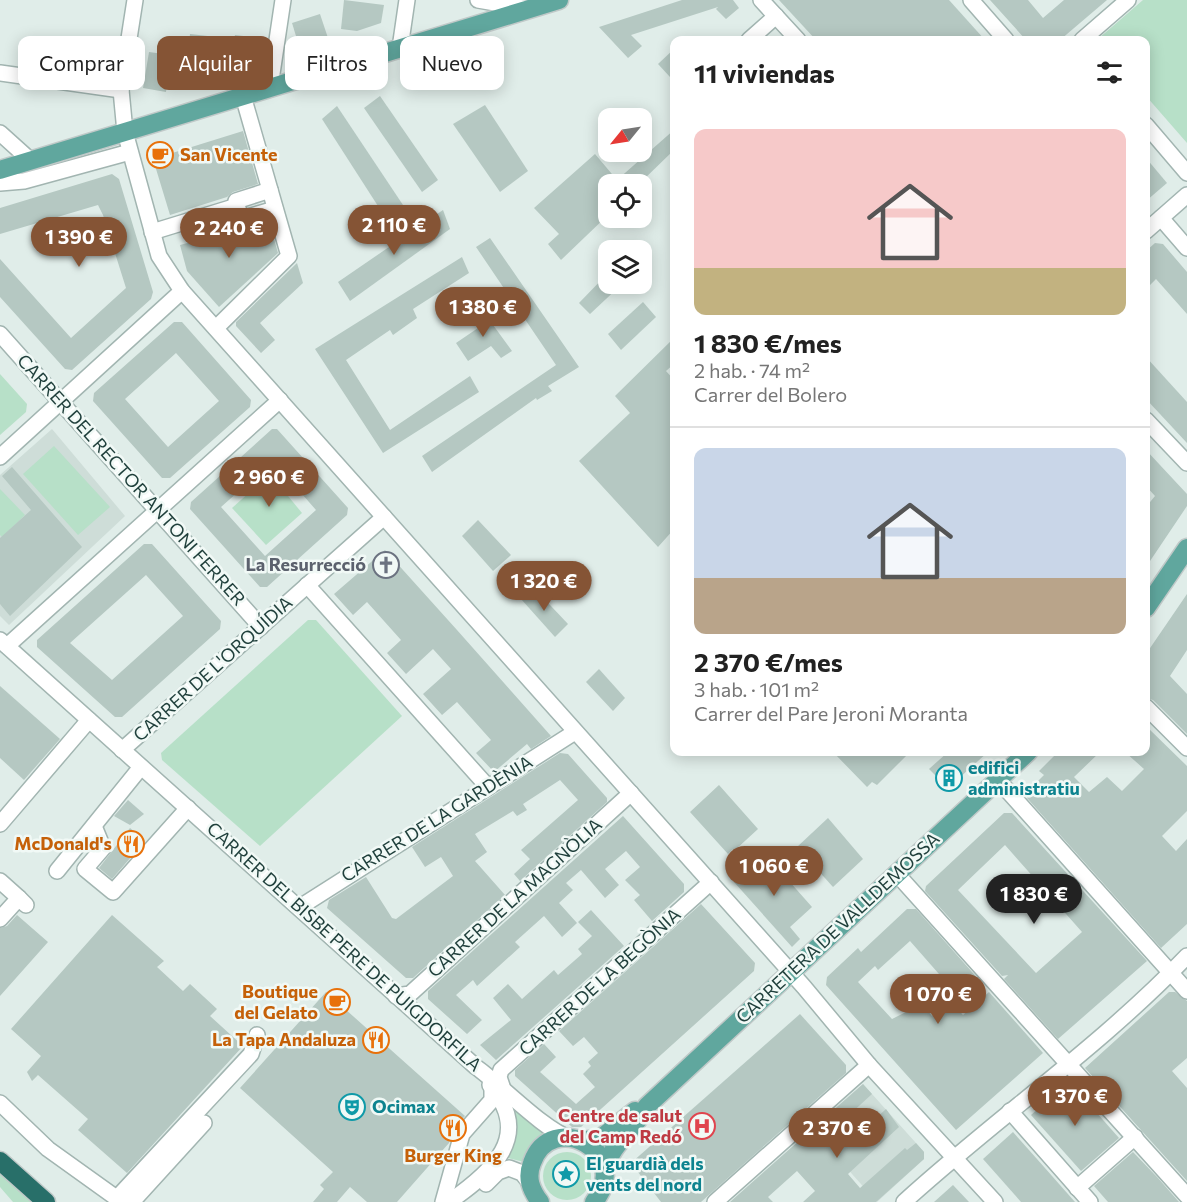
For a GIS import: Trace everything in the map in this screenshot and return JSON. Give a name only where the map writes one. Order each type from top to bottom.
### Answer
[{"type":"highway","points":[[0,1161],[46,1202]]},
{"type":"main road","points":[[440,36],[559,0]]},
{"type":"main road","points":[[273,86],[400,48]]},
{"type":"main road","points":[[0,170],[261,90]]},
{"type":"main road","points":[[1150,602],[1187,548]]},
{"type":"main road","name":"CARRETERA DE VALLDEMOSSA","points":[[594,1202],[610,1155],[639,1121],[647,1106],[1023,756]]},
{"type":"main road","name":"CARRETERA DE VALLDEMOSSA","points":[[530,1183],[530,1168],[538,1151],[552,1141],[601,1138],[631,1113],[647,1106]]},
{"type":"main road","points":[[576,1139],[597,1152],[604,1176]]},
{"type":"main road","points":[[524,1202],[530,1183]]},
{"type":"main road","points":[[530,1183],[540,1202]]},
{"type":"street","points":[[129,36],[135,0]]},
{"type":"street","points":[[273,67],[283,0]]},
{"type":"street","points":[[402,36],[407,0]]},
{"type":"street","points":[[478,0],[529,9]]},
{"type":"street","points":[[761,0],[794,36]]},
{"type":"street","points":[[971,0],[1002,36]]},
{"type":"street","points":[[1087,36],[1128,0]]},
{"type":"street","points":[[754,36],[776,16]]},
{"type":"street","points":[[0,73],[18,76]]},
{"type":"street","points":[[121,90],[125,132],[159,256],[182,291],[791,972],[869,1065],[995,1202]]},
{"type":"street","points":[[216,328],[289,256],[243,96]]},
{"type":"street","points":[[1150,131],[1187,173]]},
{"type":"street","points":[[0,133],[30,160]]},
{"type":"street","points":[[0,183],[24,181],[130,152]]},
{"type":"street","points":[[270,190],[236,201],[237,207],[241,219],[275,209]]},
{"type":"street","points":[[1150,228],[1187,195]]},
{"type":"street","points":[[152,232],[237,207]]},
{"type":"street","points":[[1161,218],[1187,248]]},
{"type":"street","points":[[0,457],[182,291]]},
{"type":"street","name":"CARRER DEL RECTOR ANTONI FERRER","points":[[0,334],[261,627]]},
{"type":"street","points":[[3,643],[280,400]]},
{"type":"street","points":[[1150,424],[1187,463]]},
{"type":"street","name":"CARRER DE L'ORQUÍDIA","points":[[122,750],[384,517]]},
{"type":"street","points":[[307,585],[488,787]]},
{"type":"street","name":"CARRER DEL BISBE PERE DE PUIGDORFILA","points":[[3,643],[300,907],[497,1087],[555,1132],[576,1139]]},
{"type":"street","points":[[1150,711],[1187,748]]},
{"type":"street","points":[[0,824],[89,720]]},
{"type":"street","name":"CARRER DE LA GARDÈNIA","points":[[300,907],[575,732]]},
{"type":"street","points":[[57,871],[141,767]]},
{"type":"street","points":[[998,780],[1187,991]]},
{"type":"street","name":"CARRER DE LA MAGNÒLIA","points":[[396,996],[410,994],[631,793]]},
{"type":"street","points":[[94,826],[103,848],[85,869],[113,892],[188,808]]},
{"type":"street","points":[[896,873],[1187,1196]]},
{"type":"street","name":"CARRER DE LA BEGÒNIA","points":[[497,1087],[501,1070],[711,882]]},
{"type":"street","points":[[0,904],[14,894]]},
{"type":"street","points":[[0,919],[14,894]]},
{"type":"street","points":[[904,1202],[954,1156],[1068,1063],[1171,973],[1187,956]]},
{"type":"street","points":[[0,1103],[48,1149],[119,1200],[252,1054],[257,1035]]},
{"type":"street","points":[[715,1202],[869,1065]]},
{"type":"street","points":[[443,1202],[462,1134],[492,1100],[497,1087]]},
{"type":"street","points":[[449,1202],[483,1175],[508,1137],[509,1113],[497,1087]]},
{"type":"street","points":[[1010,1111],[1090,1202]]},
{"type":"street","points":[[132,1202],[204,1123]]},
{"type":"street","points":[[1077,1188],[1135,1137]]},
{"type":"street","points":[[463,1202],[505,1169],[518,1170],[530,1183]]},
{"type":"street","points":[[604,1176],[608,1202]]},
{"type":"shaded area","points":[[52,429],[125,516],[9,625],[0,616],[0,475]]},
{"type":"shaded area","points":[[863,1084],[924,1152],[924,1159],[877,1202],[844,1165],[858,1152],[826,1116]]},
{"type":"green space","points":[[1143,0],[1187,0],[1187,143],[1150,101],[1150,36],[1101,36]]},
{"type":"green space","points":[[0,374],[27,404],[26,412],[0,435]]},
{"type":"green space","points":[[54,446],[110,507],[78,535],[23,474]]},
{"type":"green space","points":[[270,474],[302,513],[266,545],[232,508]]},
{"type":"green space","points":[[0,489],[25,515],[2,537],[0,535]]},
{"type":"green space","points":[[308,620],[316,620],[402,716],[260,846],[162,760],[161,753]]},
{"type":"green space","points":[[513,1104],[547,1135],[524,1162],[508,1158],[516,1131],[511,1106]]},
{"type":"green space","points":[[567,1152],[584,1159],[591,1176],[584,1193],[567,1200],[550,1193],[543,1176],[550,1159]]},
{"type":"green space","points":[[0,1169],[36,1202],[13,1202],[0,1187]]},
{"type":"building","points":[[344,0],[384,5],[381,23],[357,31],[341,29]]},
{"type":"building","points":[[682,0],[733,0],[739,8],[726,19],[716,9],[718,7],[631,35],[642,46],[628,58],[599,27]]},
{"type":"building","points":[[779,0],[949,0],[981,36],[812,36]]},
{"type":"building","points":[[990,0],[1028,0],[1043,18],[1064,0],[1107,0],[1065,36],[1022,36]]},
{"type":"building","points":[[320,14],[327,36],[296,36],[292,23]]},
{"type":"building","points":[[149,52],[157,53],[157,90],[166,90],[166,92],[145,88]]},
{"type":"building","points":[[670,53],[670,77],[658,64]]},
{"type":"building","points":[[380,96],[438,180],[422,192],[364,108]]},
{"type":"building","points":[[485,105],[528,171],[500,192],[453,124]]},
{"type":"building","points":[[337,106],[403,205],[385,217],[322,119]]},
{"type":"building","points":[[243,131],[258,184],[233,192],[227,197],[170,215],[153,159]]},
{"type":"building","points":[[670,133],[670,154],[649,174],[624,174],[637,162],[652,162],[652,149]]},
{"type":"building","points":[[595,154],[598,162],[602,162],[612,174],[598,174],[598,225],[561,260],[548,244],[559,234],[534,208]]},
{"type":"building","points":[[1150,163],[1167,183],[1150,198]]},
{"type":"building","points":[[112,174],[119,179],[153,292],[151,299],[72,370],[65,369],[0,297],[0,259],[71,338],[126,288],[103,215],[98,205],[0,234],[0,208]]},
{"type":"building","points":[[443,210],[450,229],[350,301],[338,282]]},
{"type":"building","points":[[269,221],[278,253],[219,307],[187,271],[180,245]]},
{"type":"building","points":[[490,238],[579,367],[548,386],[552,391],[537,400],[536,398],[432,472],[422,456],[556,365],[476,247]]},
{"type":"building","points":[[1155,243],[1163,244],[1187,272],[1187,314],[1156,279],[1150,285],[1150,247]]},
{"type":"building","points":[[462,257],[469,273],[413,309],[417,318],[393,335],[390,330],[346,360],[390,430],[470,376],[479,392],[383,453],[315,349]]},
{"type":"building","points":[[297,263],[303,283],[260,323],[275,340],[261,353],[236,326],[236,322]]},
{"type":"building","points":[[598,283],[598,294],[611,294],[590,314],[579,303]]},
{"type":"building","points":[[643,302],[656,317],[621,350],[608,334]]},
{"type":"building","points":[[480,307],[512,351],[501,358],[491,346],[468,361],[456,343],[478,328],[470,314]]},
{"type":"building","points":[[174,322],[182,322],[251,400],[250,407],[170,478],[162,478],[93,401],[94,393]],"holes":[[[176,353],[219,401],[168,447],[125,399]]]},
{"type":"building","points":[[670,342],[670,367],[666,371],[670,375],[670,534],[658,547],[579,461],[630,413],[615,396]]},
{"type":"building","points":[[1150,361],[1187,402],[1187,443],[1150,403]]},
{"type":"building","points":[[272,429],[277,429],[348,508],[347,515],[267,587],[260,587],[190,509],[191,502]],"holes":[[[273,461],[316,510],[265,556],[221,507]]]},
{"type":"building","points":[[1150,454],[1187,494],[1187,506],[1150,561],[1150,502],[1155,496],[1150,490]]},
{"type":"building","points":[[12,467],[82,547],[10,616],[0,604],[0,538],[31,510],[2,476]]},
{"type":"building","points":[[478,520],[511,555],[493,571],[462,536]]},
{"type":"building","points":[[144,544],[152,544],[221,621],[220,629],[122,717],[115,717],[37,647],[37,640]],"holes":[[[146,575],[183,616],[112,680],[70,643]]]},
{"type":"building","points":[[385,550],[551,736],[531,749],[527,744],[494,772],[476,753],[491,740],[457,702],[442,715],[423,694],[451,669],[433,649],[406,674],[387,653],[401,640],[367,602],[353,615],[334,594]]},
{"type":"building","points":[[533,587],[568,624],[555,637],[521,599]]},
{"type":"building","points":[[1187,594],[1187,650],[1170,676],[1187,694],[1187,734],[1150,699],[1150,648]]},
{"type":"building","points":[[599,669],[625,698],[613,711],[586,682]]},
{"type":"building","points":[[0,686],[60,739],[24,780],[0,758]]},
{"type":"building","points":[[1150,730],[1187,766],[1187,811],[1162,836],[1176,851],[1187,839],[1187,924],[1161,948],[1027,798],[1027,792],[1044,775],[1039,771],[1054,756],[1096,756],[1074,777],[1089,792],[1107,777],[1122,791],[1144,769],[1129,756],[1150,756]]},
{"type":"building","points":[[560,753],[568,754],[607,798],[607,802],[520,881],[514,874],[530,859],[521,850],[578,800],[560,780],[523,804],[527,810],[517,816],[513,811],[475,834],[487,852],[475,861],[505,895],[413,978],[406,978],[327,908],[329,900],[366,877],[392,918],[396,919],[453,876],[441,857],[425,867],[412,847]]},
{"type":"building","points":[[837,756],[906,756],[877,785],[872,782],[867,787]]},
{"type":"building","name":"edifici administratiu","points":[[944,756],[984,756],[948,788],[929,769]]},
{"type":"building","points":[[719,785],[758,829],[728,854],[690,812]]},
{"type":"building","points":[[128,800],[144,814],[130,825],[114,816]]},
{"type":"building","points":[[1004,813],[1012,813],[1147,961],[1058,1039],[1004,979],[1008,975],[1002,976],[925,891],[926,886]],"holes":[[[1005,845],[1082,932],[1036,973],[958,890]]]},
{"type":"building","points":[[623,816],[684,884],[684,892],[652,921],[634,900],[640,895],[625,880],[640,867],[626,851],[605,869],[619,885],[605,898],[581,870],[566,883],[573,890],[559,903],[577,923],[562,937],[544,916],[515,942],[520,947],[477,986],[473,980],[456,995],[482,1020],[467,1034],[428,999],[428,991]]},
{"type":"building","points":[[828,818],[863,859],[833,887],[797,847]]},
{"type":"building","points":[[130,828],[145,841],[112,879],[99,868]]},
{"type":"building","points":[[766,855],[812,907],[790,927],[800,939],[792,947],[734,882]]},
{"type":"building","points":[[701,904],[755,963],[754,971],[581,1127],[572,1127],[515,1076],[515,1070],[544,1044],[556,1057],[540,1072],[576,1104],[595,1087],[583,1074],[591,1066],[588,1062],[598,1053],[584,1037],[573,1046],[559,1031]]},
{"type":"building","points":[[907,909],[916,909],[981,982],[953,990],[910,941],[878,970],[875,966],[858,982],[892,1019],[922,1004],[932,1016],[949,1000],[963,1015],[989,992],[1043,1053],[956,1130],[826,985],[827,977],[858,948],[861,952]]},
{"type":"building","points":[[591,910],[624,946],[496,1060],[480,1045],[511,1020],[493,998],[508,984],[522,999],[554,970],[558,975],[582,954],[578,949],[592,936],[578,922]]},
{"type":"building","points":[[17,915],[48,942],[0,996],[0,928],[7,926]]},
{"type":"building","points":[[112,915],[164,961],[157,967],[183,991],[190,984],[217,1009],[210,1016],[243,1046],[127,1173],[78,1130],[88,1119],[38,1075],[32,1081],[27,1072],[41,1056],[11,1029]]},
{"type":"building","points":[[326,992],[465,1116],[454,1128],[449,1143],[397,1202],[367,1202],[350,1187],[337,1202],[313,1202],[324,1189],[320,1185],[333,1172],[240,1088]]},
{"type":"building","points":[[1169,992],[1175,992],[1187,1001],[1187,1058],[1172,1071],[1187,1088],[1187,1181],[1085,1068]]},
{"type":"building","points":[[800,1014],[846,1065],[846,1073],[701,1202],[661,1202],[631,1163]]},
{"type":"building","points":[[863,1084],[872,1094],[848,1116],[862,1131],[886,1109],[899,1127],[848,1174],[860,1188],[905,1148],[907,1150],[916,1143],[924,1152],[924,1159],[876,1202],[803,1202],[815,1191],[797,1171],[768,1197],[773,1202],[730,1202]]},
{"type":"building","points":[[1065,1085],[1073,1086],[1119,1138],[1081,1171],[1031,1115]]},
{"type":"building","points":[[1013,1132],[1075,1202],[1021,1202],[983,1159]]},
{"type":"building","points":[[1133,1152],[1179,1202],[1108,1202],[1094,1186]]},
{"type":"building","points":[[953,1185],[969,1202],[934,1202]]},
{"type":"place","name":"San Vicente","points":[[160,155]]},
{"type":"place","name":"La Resurrecció","points":[[386,565]]},
{"type":"place","name":"edifici administratiu","points":[[949,778]]},
{"type":"place","name":"McDonald's","points":[[131,844]]},
{"type":"place","name":"Boutique del Gelato","points":[[337,1002]]},
{"type":"place","name":"La Tapa Andaluza","points":[[376,1040]]},
{"type":"place","name":"Ocimax","points":[[352,1107]]},
{"type":"place","name":"Centre de salut del Camp Redó","points":[[702,1126]]},
{"type":"place","name":"Burger King","points":[[453,1128]]},
{"type":"place","name":"El guardià dels vents del nord","points":[[566,1174]]}]
